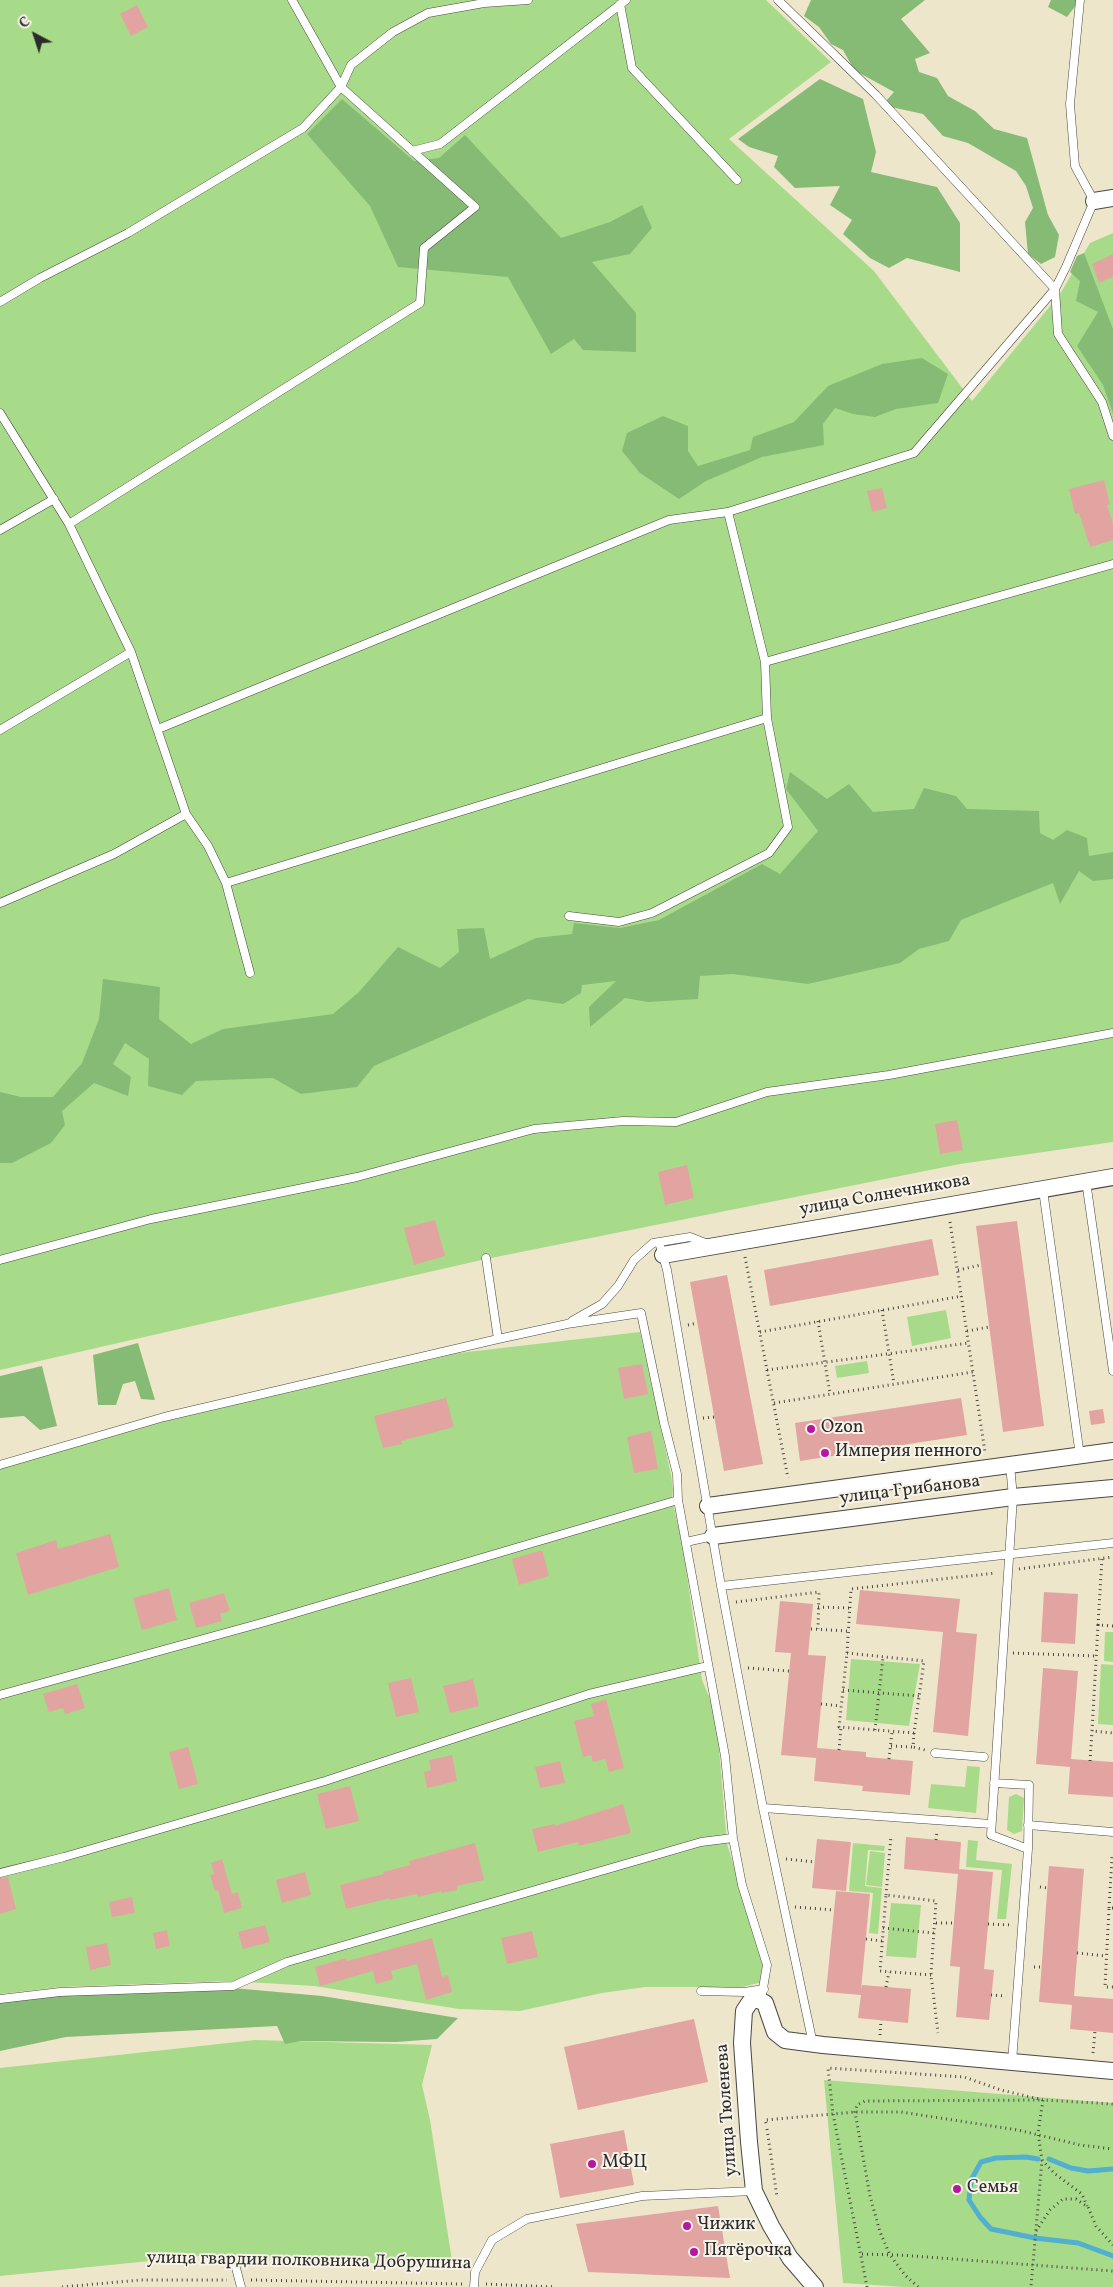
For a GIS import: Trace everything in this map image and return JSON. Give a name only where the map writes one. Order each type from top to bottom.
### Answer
[{"type":"street","points":[[1094,201],[1113,198]]},
{"type":"street","name":"улица Солнечникова","points":[[661,1248],[712,1246],[1113,1177]]},
{"type":"street","name":"улица Грибанова","points":[[708,1506],[1113,1451]]},
{"type":"street","name":"улица Грибанова","points":[[713,1536],[1013,1498],[1113,1488]]},
{"type":"street","points":[[763,1995],[775,2032],[781,2039],[813,2044],[1113,2071]]},
{"type":"street","name":"улица Тюленева","points":[[763,1995],[746,2006],[743,2017],[742,2043],[754,2191],[770,2226],[790,2258],[815,2287]]},
{"type":"lane","points":[[69,524],[420,303],[424,248],[475,207],[341,87],[292,0]]},
{"type":"lane","points":[[0,302],[40,278],[128,233],[303,128],[341,87],[351,65],[393,32],[428,13],[485,2],[528,0]]},
{"type":"lane","points":[[778,0],[876,95],[1054,289],[1058,334],[1102,402],[1113,436]]},
{"type":"lane","points":[[158,729],[669,520],[728,512],[914,453],[1054,289],[1066,267],[1094,201],[1075,166],[1070,104],[1080,0]]},
{"type":"lane","points":[[412,151],[440,144],[623,2]]},
{"type":"lane","points":[[623,2],[632,68],[737,180]]},
{"type":"lane","points":[[0,413],[69,524],[131,652],[186,814],[208,846],[226,883],[250,973]]},
{"type":"lane","points":[[0,530],[54,498]]},
{"type":"lane","points":[[570,916],[619,922],[652,913],[769,853],[788,827],[767,718],[765,662],[728,512]]},
{"type":"lane","points":[[765,662],[1113,564]]},
{"type":"lane","points":[[0,730],[131,652]]},
{"type":"lane","points":[[226,883],[767,718]]},
{"type":"lane","points":[[0,902],[114,854],[186,814]]},
{"type":"lane","points":[[0,1260],[151,1219],[357,1177],[534,1129],[623,1121],[676,1122],[767,1092],[889,1075],[1113,1033]]},
{"type":"lane","points":[[1086,1181],[1113,1371]]},
{"type":"lane","points":[[1043,1190],[1080,1456]]},
{"type":"lane","points":[[567,1324],[602,1304],[618,1286],[634,1260],[653,1243],[661,1248],[721,1586],[763,1808],[813,2044]]},
{"type":"lane","points":[[486,1258],[498,1339]]},
{"type":"lane","points":[[0,1465],[164,1417],[498,1339],[567,1324],[641,1313],[664,1423],[677,1474],[678,1500],[725,1756],[733,1838],[742,1885],[767,1965],[763,1995],[744,1992],[702,1991]]},
{"type":"lane","points":[[1010,1465],[1013,1498],[1010,1555],[990,1835],[1028,1849]]},
{"type":"lane","points":[[0,1695],[265,1622],[678,1500]]},
{"type":"lane","points":[[686,1542],[713,1536]]},
{"type":"lane","points":[[721,1586],[1113,1543]]},
{"type":"lane","points":[[0,1873],[325,1781],[589,1694],[708,1666]]},
{"type":"lane","points":[[935,1753],[984,1757]]},
{"type":"lane","points":[[994,1783],[1029,1785],[1028,1849],[1012,2062]]},
{"type":"lane","points":[[763,1808],[991,1824]]},
{"type":"lane","points":[[1028,1825],[1113,1832]]},
{"type":"lane","points":[[0,1998],[60,1992],[233,1986],[287,1962],[701,1842],[733,1838]]},
{"type":"lane","points":[[474,2285],[476,2272],[492,2240],[527,2219],[642,2196],[754,2191]]},
{"type":"lane","points":[[236,2268],[241,2283]]},
{"type":"path","points":[[950,1222],[985,1452]]},
{"type":"path","points":[[745,1257],[788,1478]]},
{"type":"path","points":[[958,1270],[981,1266]]},
{"type":"path","points":[[760,1332],[962,1296]]},
{"type":"path","points":[[882,1310],[894,1384]]},
{"type":"path","points":[[818,1321],[830,1394]]},
{"type":"path","points":[[967,1331],[989,1327]]},
{"type":"path","points":[[767,1370],[969,1343]]},
{"type":"path","points":[[774,1403],[973,1372]]},
{"type":"path","points":[[1090,1761],[1102,1545]]},
{"type":"path","points":[[914,1733],[839,1727],[847,1653],[851,1589],[1102,1560],[1113,1557]]},
{"type":"path","points":[[736,1602],[819,1592],[818,1629]]},
{"type":"path","points":[[818,1607],[850,1608]]},
{"type":"path","points":[[1098,1625],[1113,1626]]},
{"type":"path","points":[[811,1629],[848,1631]]},
{"type":"path","points":[[1002,1652],[1096,1656]]},
{"type":"path","points":[[847,1653],[924,1661],[912,1747]]},
{"type":"path","points":[[875,1730],[884,1657]]},
{"type":"path","points":[[747,1668],[789,1671]]},
{"type":"path","points":[[843,1690],[919,1696]]},
{"type":"path","points":[[821,1704],[841,1706]]},
{"type":"path","points":[[839,1750],[842,1727]]},
{"type":"path","points":[[1092,1731],[1113,1733]]},
{"type":"path","points":[[889,1759],[892,1732]]},
{"type":"path","points":[[890,1746],[912,1747],[935,1753]]},
{"type":"path","points":[[936,1840],[937,1830]]},
{"type":"path","points":[[891,1836],[880,1970],[931,1975]]},
{"type":"path","points":[[1112,1857],[1111,1908],[1105,1986],[1113,1987]]},
{"type":"path","points":[[784,1858],[815,1862]]},
{"type":"path","points":[[882,1881],[887,1881]]},
{"type":"path","points":[[1040,1887],[1048,1888]]},
{"type":"path","points":[[886,1895],[936,1901],[931,1975],[938,2033]]},
{"type":"path","points":[[792,1907],[834,1910]]},
{"type":"path","points":[[936,1923],[954,1923]]},
{"type":"path","points":[[988,1924],[1012,1925]]},
{"type":"path","points":[[883,1928],[934,1933]]},
{"type":"path","points":[[866,1939],[882,1941]]},
{"type":"path","points":[[1077,1952],[1107,1956]]},
{"type":"path","points":[[1034,1967],[1042,1967]]},
{"type":"path","points":[[886,1987],[889,1972]]},
{"type":"path","points":[[991,1995],[1006,1996]]},
{"type":"path","points":[[867,2287],[833,2114],[828,2068],[964,2077],[1002,2090],[1043,2100]]},
{"type":"path","points":[[918,2287],[905,2275],[890,2255],[880,2232],[870,2196],[855,2112],[857,2105],[865,2101],[1043,2100],[1113,2104]]},
{"type":"path","points":[[1031,2287],[1042,2160],[1038,2133],[1043,2100]]},
{"type":"path","points":[[780,2204],[777,2196],[765,2120],[855,2112],[902,2112],[1038,2133],[1080,2145],[1113,2148]]},
{"type":"path","points":[[1042,2160],[1054,2173],[1082,2194],[1096,2226],[1113,2245]]},
{"type":"path","points":[[1036,2231],[1050,2210],[1063,2199],[1076,2199],[1088,2207]]},
{"type":"path","points":[[862,2254],[1113,2271]]},
{"type":"path","name":"улица гвардии полковника Добрушина","points":[[62,2287],[141,2280],[555,2287]]},
{"type":"green space","points":[[0,0],[766,0],[831,62],[729,139],[874,271],[972,401],[1060,294],[1090,243],[1113,233],[1113,1142],[960,1164],[486,1259],[0,1370]]},
{"type":"green space","points":[[811,0],[925,0],[901,19],[930,53],[915,59],[919,72],[937,78],[948,96],[975,111],[994,129],[1027,138],[1048,215],[1059,235],[1055,257],[1041,264],[1028,254],[1025,222],[1033,208],[1026,186],[1016,171],[968,143],[943,136],[923,114],[891,107],[886,101],[894,92],[854,70],[843,50],[831,44],[819,27],[804,16]]},
{"type":"green space","points":[[1051,0],[1080,0],[1067,17],[1048,7]]},
{"type":"green space","points":[[820,79],[863,99],[876,152],[871,172],[937,187],[960,223],[960,272],[907,258],[889,268],[870,258],[843,234],[852,220],[830,205],[840,186],[795,188],[774,167],[778,156],[749,147],[738,139]]},
{"type":"green space","points":[[342,99],[414,161],[439,158],[465,135],[561,238],[610,222],[642,205],[652,228],[630,254],[592,262],[636,313],[636,352],[583,350],[574,339],[551,354],[508,277],[398,267],[370,206],[307,134]]},
{"type":"green space","points":[[1084,253],[1113,329],[1113,414],[1103,385],[1077,346],[1098,312],[1076,301],[1080,281],[1070,272],[1077,256]]},
{"type":"green space","points":[[922,358],[948,374],[938,403],[896,409],[875,417],[853,414],[835,408],[823,424],[824,445],[762,457],[706,481],[679,499],[640,473],[622,451],[627,433],[663,416],[688,426],[688,451],[698,466],[750,450],[753,437],[794,422],[828,386],[882,364]]},
{"type":"green space","points":[[790,772],[827,799],[849,784],[873,812],[914,809],[924,788],[956,796],[967,809],[1039,811],[1040,833],[1053,840],[1067,830],[1087,838],[1089,856],[1113,852],[1113,879],[1093,881],[1079,871],[1060,904],[1053,883],[961,920],[949,941],[919,949],[900,963],[808,984],[733,974],[700,976],[698,999],[648,1002],[625,998],[590,1027],[589,1007],[616,981],[582,985],[581,993],[563,1004],[528,999],[374,1066],[357,1087],[301,1094],[273,1078],[196,1081],[182,1095],[148,1086],[149,1059],[125,1043],[113,1064],[131,1077],[128,1096],[94,1083],[62,1111],[65,1125],[51,1143],[12,1163],[0,1163],[0,1092],[21,1097],[53,1097],[82,1063],[99,1019],[103,979],[160,987],[159,1019],[191,1044],[223,1029],[333,1014],[359,992],[398,947],[440,968],[459,952],[457,929],[484,928],[490,959],[536,938],[572,934],[574,923],[620,928],[659,920],[762,864],[780,874],[818,831],[786,789]]},
{"type":"green space","points":[[946,1310],[951,1338],[912,1346],[907,1317]]},
{"type":"green space","points":[[640,1332],[671,1475],[672,1499],[683,1547],[702,1680],[716,1713],[727,1844],[768,1971],[767,1981],[742,1987],[645,1987],[602,1993],[520,2011],[459,2009],[314,1986],[229,1981],[61,1987],[0,1994],[0,1469],[166,1421],[459,1353]]},
{"type":"green space","points":[[138,1343],[155,1400],[141,1399],[135,1381],[123,1384],[116,1405],[98,1405],[93,1355]]},
{"type":"green space","points":[[867,1361],[869,1373],[837,1378],[835,1366]]},
{"type":"green space","points":[[42,1366],[57,1426],[40,1430],[24,1416],[0,1418],[0,1376]]},
{"type":"green space","points":[[1105,1632],[1113,1632],[1113,1662],[1104,1661]]},
{"type":"green space","points":[[851,1659],[920,1664],[909,1726],[846,1720]]},
{"type":"green space","points":[[1101,1664],[1113,1665],[1113,1725],[1098,1724]]},
{"type":"green space","points":[[967,1766],[980,1767],[976,1813],[928,1808],[931,1784],[965,1787]]},
{"type":"green space","points":[[1016,1794],[1024,1798],[1022,1831],[1014,1834],[1007,1830],[1009,1797]]},
{"type":"green space","points":[[968,1840],[978,1841],[976,1860],[1012,1864],[1006,1919],[997,1919],[1002,1870],[966,1867]]},
{"type":"green space","points":[[853,1843],[885,1846],[884,1851],[868,1850],[865,1886],[882,1888],[878,1934],[869,1933],[873,1893],[849,1891]]},
{"type":"green space","points":[[870,1851],[885,1853],[882,1887],[866,1885]]},
{"type":"green space","points":[[891,1903],[921,1905],[916,1958],[886,1956]]},
{"type":"green space","points":[[233,1988],[322,1996],[458,2018],[437,2039],[396,2042],[301,2041],[285,2044],[277,2026],[66,2037],[0,2051],[0,2001],[60,1994]]},
{"type":"green space","points":[[255,2040],[432,2045],[422,2085],[430,2120],[453,2267],[210,2255],[0,2276],[0,2068]]},
{"type":"green space","points":[[824,2080],[1113,2103],[1113,2287],[904,2287],[843,2283]]},
{"type":"building","points":[[137,5],[148,27],[131,36],[120,14]]},
{"type":"building","points":[[1113,254],[1113,277],[1099,283],[1092,264]]},
{"type":"building","points":[[1104,480],[1110,504],[1107,505],[1113,523],[1113,540],[1090,547],[1079,513],[1075,514],[1069,489]]},
{"type":"building","points":[[882,488],[887,508],[872,512],[867,491]]},
{"type":"building","points":[[957,1120],[963,1150],[940,1154],[935,1124]]},
{"type":"building","points":[[687,1165],[694,1198],[665,1205],[658,1172]]},
{"type":"building","points":[[435,1220],[445,1256],[414,1265],[404,1228]]},
{"type":"building","points":[[1017,1221],[1044,1426],[1003,1432],[976,1226]]},
{"type":"building","points":[[932,1239],[939,1275],[770,1306],[764,1270]]},
{"type":"building","points":[[727,1275],[763,1464],[724,1471],[690,1282]]},
{"type":"building","points":[[642,1364],[648,1394],[624,1399],[618,1368]]},
{"type":"building","points":[[446,1398],[454,1427],[401,1441],[402,1444],[383,1448],[374,1416]]},
{"type":"building","points":[[961,1398],[967,1435],[800,1461],[795,1423]]},
{"type":"building","points":[[1103,1409],[1105,1423],[1091,1425],[1089,1411]]},
{"type":"building","points":[[651,1431],[658,1469],[634,1473],[627,1437]]},
{"type":"building","points":[[110,1534],[119,1567],[28,1595],[16,1553],[56,1540],[58,1549]]},
{"type":"building","points":[[542,1550],[549,1576],[519,1585],[512,1559]]},
{"type":"building","points":[[169,1588],[177,1620],[142,1630],[133,1598]]},
{"type":"building","points":[[860,1590],[960,1599],[956,1632],[977,1634],[968,1736],[933,1732],[943,1632],[856,1624]]},
{"type":"building","points":[[1044,1592],[1078,1594],[1075,1644],[1041,1642]]},
{"type":"building","points":[[224,1593],[230,1611],[220,1614],[222,1621],[196,1628],[189,1603]]},
{"type":"building","points":[[780,1601],[813,1604],[808,1655],[826,1656],[816,1758],[781,1755],[791,1653],[775,1652]]},
{"type":"building","points":[[1043,1668],[1078,1671],[1071,1759],[1113,1762],[1113,1797],[1068,1794],[1070,1767],[1036,1764]]},
{"type":"building","points":[[411,1678],[419,1712],[396,1717],[388,1683]]},
{"type":"building","points":[[473,1679],[479,1706],[450,1713],[443,1686]]},
{"type":"building","points":[[77,1684],[85,1708],[65,1714],[63,1708],[49,1712],[43,1694]]},
{"type":"building","points":[[606,1699],[624,1768],[609,1772],[605,1759],[593,1762],[591,1755],[583,1757],[574,1721],[594,1716],[591,1704]]},
{"type":"building","points":[[188,1747],[198,1784],[179,1789],[169,1752]]},
{"type":"building","points":[[817,1748],[866,1752],[866,1757],[913,1761],[910,1795],[862,1791],[863,1786],[814,1781]]},
{"type":"building","points":[[452,1755],[457,1781],[427,1788],[424,1772],[431,1770],[429,1760]]},
{"type":"building","points":[[560,1761],[565,1783],[540,1788],[535,1767]]},
{"type":"building","points":[[350,1786],[359,1821],[326,1829],[317,1794]]},
{"type":"building","points":[[623,1804],[631,1833],[579,1846],[578,1842],[538,1852],[532,1829],[555,1824],[555,1826]]},
{"type":"building","points":[[906,1837],[961,1842],[959,1869],[993,1872],[984,1969],[994,1970],[989,2020],[956,2017],[960,1967],[950,1966],[958,1874],[904,1869]]},
{"type":"building","points":[[817,1839],[851,1842],[846,1891],[812,1888]]},
{"type":"building","points":[[475,1843],[484,1880],[457,1886],[457,1890],[442,1893],[441,1891],[418,1897],[417,1894],[390,1900],[390,1898],[346,1909],[340,1885],[384,1874],[383,1872],[410,1865],[409,1861]]},
{"type":"building","points":[[222,1859],[232,1894],[238,1892],[242,1908],[224,1913],[218,1890],[215,1891],[210,1875],[214,1874],[211,1863]]},
{"type":"building","points":[[1049,1866],[1084,1869],[1074,1996],[1113,1999],[1113,2033],[1070,2029],[1072,2005],[1039,2002]]},
{"type":"building","points":[[305,1872],[311,1895],[282,1903],[276,1880]]},
{"type":"building","points":[[8,1877],[16,1909],[0,1914],[0,1878]]},
{"type":"building","points":[[836,1891],[870,1894],[861,1990],[862,1985],[911,1989],[908,2023],[858,2018],[861,1995],[826,1992]]},
{"type":"building","points":[[132,1897],[135,1913],[112,1917],[109,1902]]},
{"type":"building","points":[[265,1925],[270,1942],[243,1949],[238,1932]]},
{"type":"building","points":[[167,1930],[170,1946],[156,1949],[153,1933]]},
{"type":"building","points":[[532,1931],[538,1957],[507,1964],[501,1938]]},
{"type":"building","points":[[432,1938],[442,1977],[448,1975],[452,1992],[426,2000],[417,1964],[391,1971],[393,1979],[376,1984],[373,1971],[320,1986],[315,1967],[346,1958],[347,1961]]},
{"type":"building","points":[[107,1943],[111,1965],[90,1970],[86,1947]]},
{"type":"building","points":[[694,2019],[708,2082],[578,2110],[564,2047]]},
{"type":"building","name":"МФЦ","points":[[624,2130],[634,2185],[560,2198],[550,2144]]},
{"type":"building","points":[[718,2206],[730,2278],[588,2272],[576,2224]]},
{"type":"waterway","points":[[1038,2159],[1026,2157],[996,2158],[981,2162],[971,2180],[969,2200],[980,2217],[991,2229],[1035,2238],[1078,2243],[1113,2256]]},
{"type":"waterway","points":[[1049,2159],[1071,2168],[1088,2171],[1113,2169]]},
{"type":"place","name":"Ozon","points":[[811,1429]]},
{"type":"place","name":"Империя пенного","points":[[825,1453]]},
{"type":"place","name":"МФЦ","points":[[592,2164]]},
{"type":"place","name":"Семья","points":[[957,2189]]},
{"type":"place","name":"Чижик","points":[[687,2226]]},
{"type":"place","name":"Пятёрочка","points":[[694,2252]]}]
